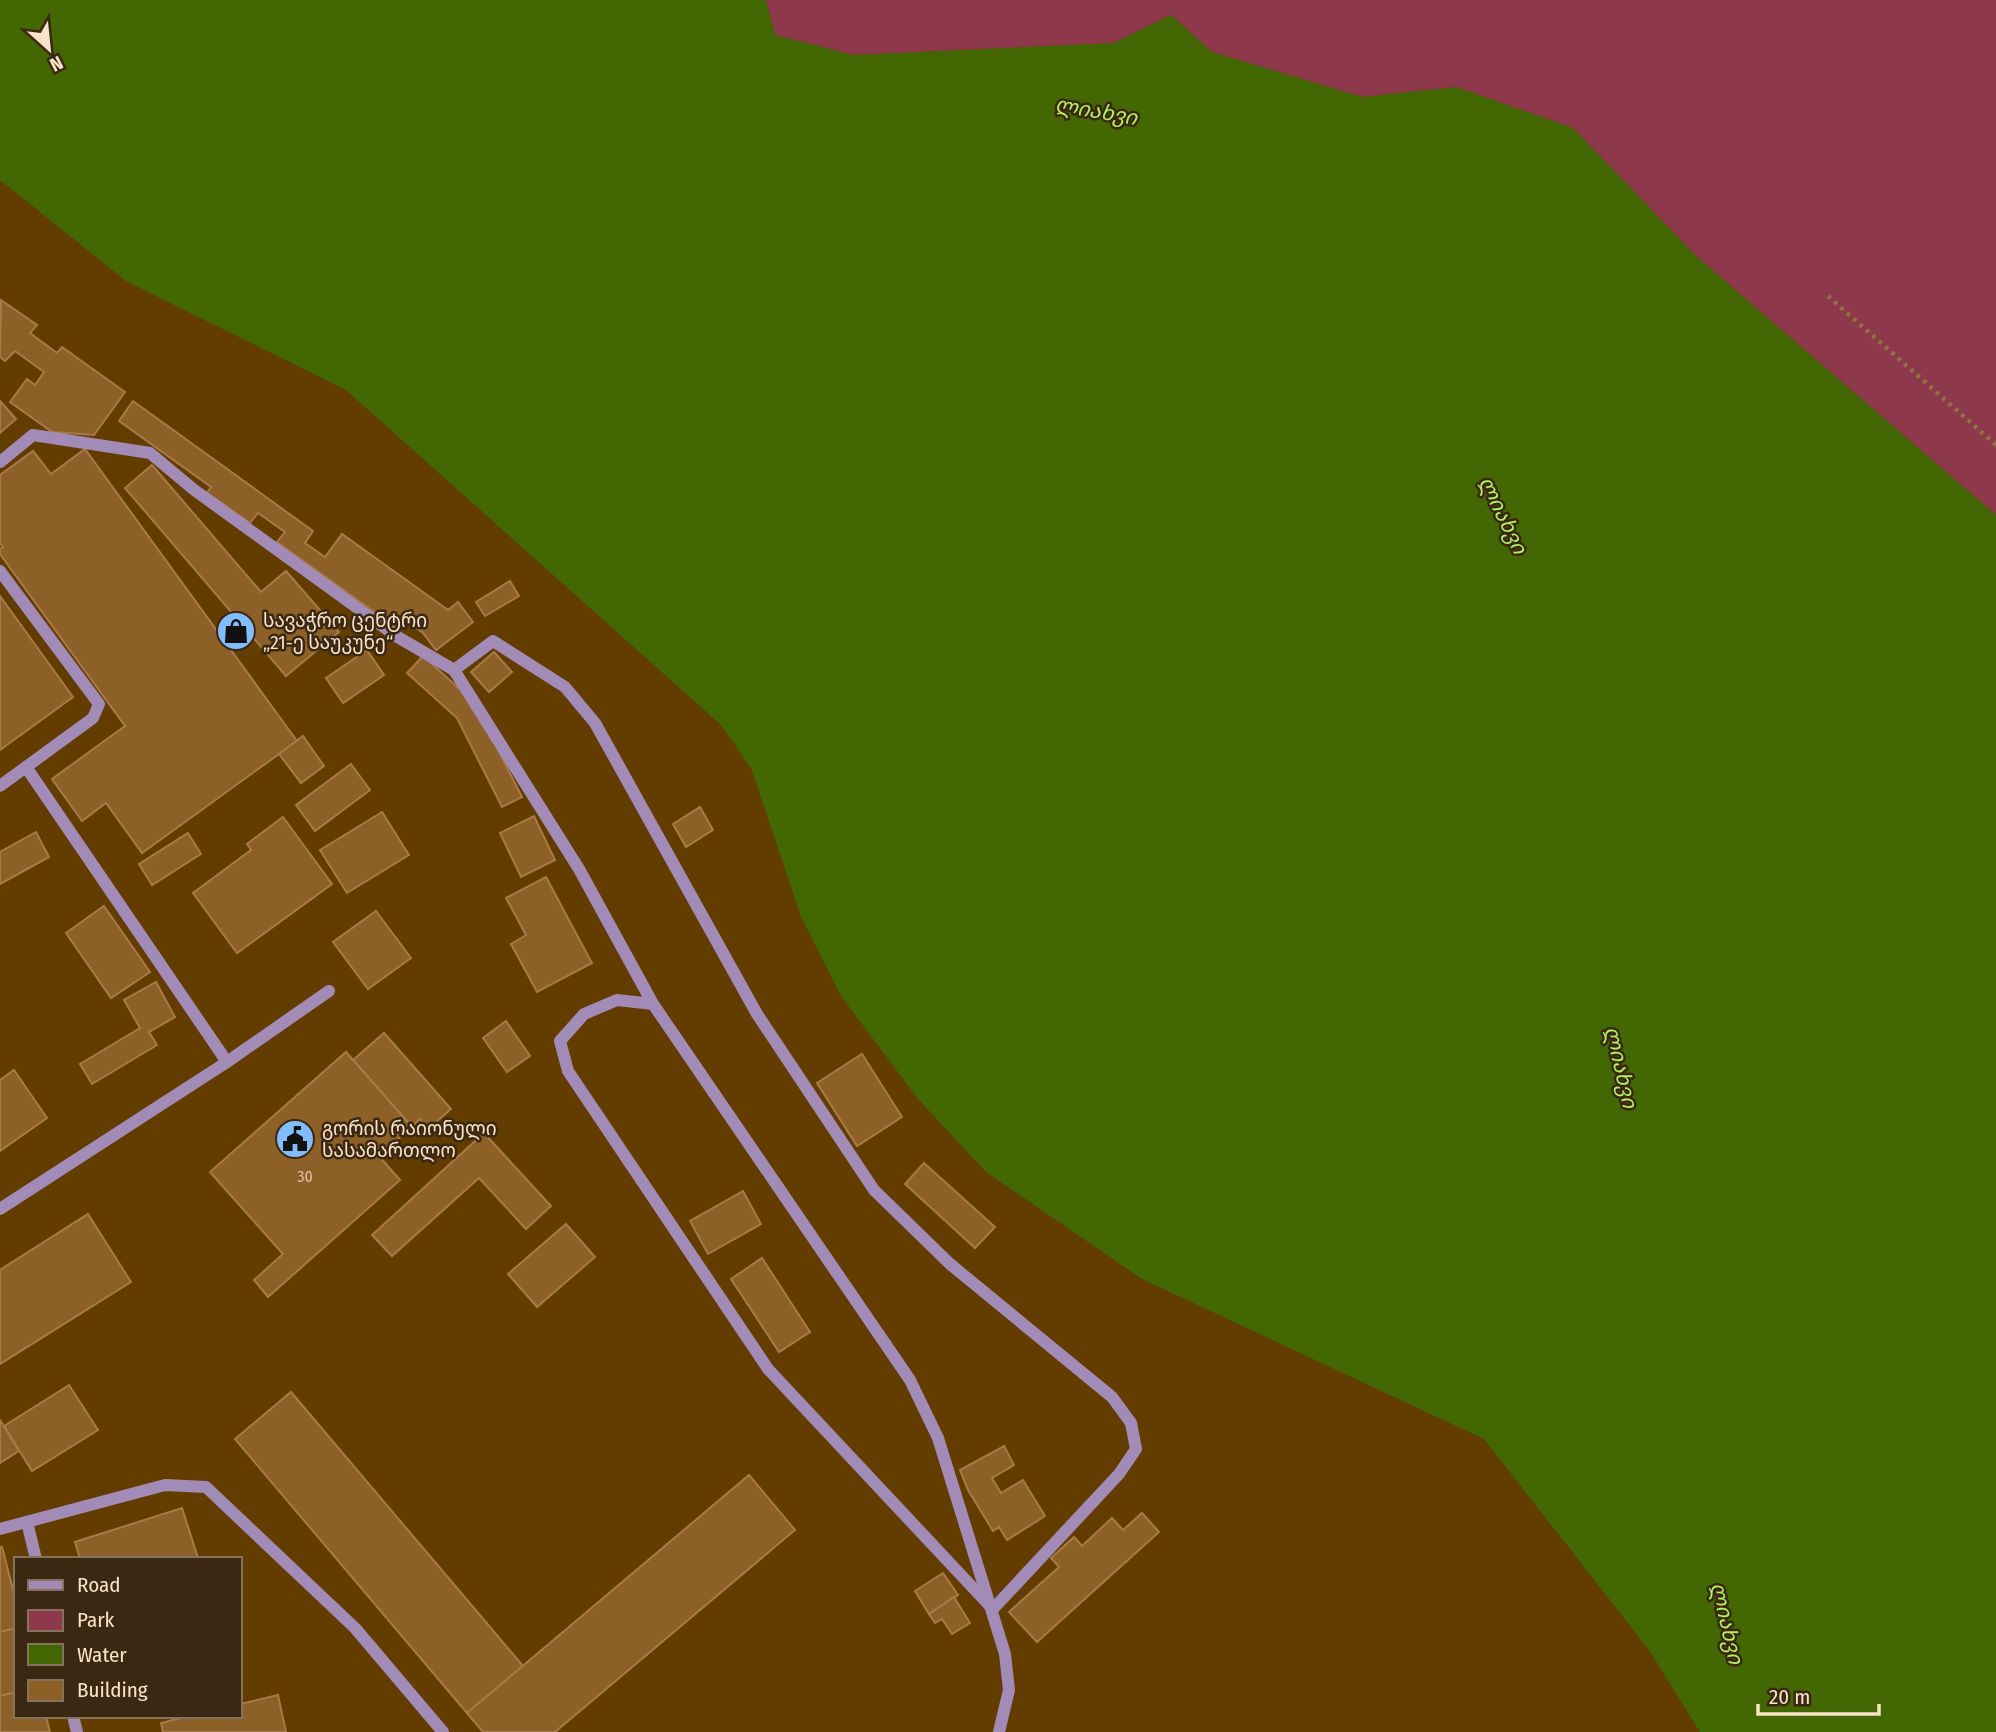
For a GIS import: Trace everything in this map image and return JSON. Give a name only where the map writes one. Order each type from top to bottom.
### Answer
[{"type":"street","points":[[0,462],[33,435],[150,453],[193,489],[384,628],[454,670],[579,869],[653,1004],[910,1380],[939,1437],[1005,1654],[1009,1690],[999,1732]]},
{"type":"street","points":[[0,571],[99,704],[93,718],[0,786]]},
{"type":"street","points":[[454,670],[492,641],[565,687],[595,723],[757,1014],[874,1190],[950,1264],[1112,1397],[1131,1423],[1136,1449],[1119,1474],[993,1609]]},
{"type":"street","points":[[26,768],[227,1062]]},
{"type":"street","points":[[0,1209],[227,1062],[329,991]]},
{"type":"street","points":[[653,1004],[617,1000],[584,1014],[560,1041],[568,1071],[768,1369],[993,1609]]},
{"type":"street","points":[[0,1529],[165,1485],[206,1487],[355,1628],[443,1732]]},
{"type":"street","points":[[27,1522],[36,1557]]},
{"type":"path","points":[[1828,296],[1996,445]]},
{"type":"green space","points":[[766,0],[1996,0],[1996,515],[1695,255],[1573,128],[1456,87],[1362,97],[1212,52],[1171,15],[1114,43],[854,55],[775,35]]},
{"type":"water","name":"ლიახვი","points":[[0,0],[766,0],[775,35],[854,55],[1114,43],[1171,15],[1212,52],[1362,97],[1456,87],[1573,128],[1695,255],[1996,515],[1996,1732],[1700,1732],[1649,1650],[1484,1439],[1142,1279],[986,1172],[918,1099],[841,996],[801,917],[751,768],[721,725],[346,390],[126,281],[0,180]]},
{"type":"building","points":[[1,300],[37,325],[30,333],[57,353],[62,347],[125,392],[94,435],[52,432],[10,402],[27,379],[35,385],[44,372],[15,351],[5,361],[0,357]]},
{"type":"building","points":[[0,401],[16,419],[0,433]]},
{"type":"building","points":[[133,401],[313,531],[305,543],[325,557],[342,534],[448,610],[458,602],[473,622],[436,650],[423,633],[405,620],[398,629],[277,542],[285,532],[258,513],[250,523],[207,493],[211,487],[119,421]]},
{"type":"building","points":[[85,449],[297,741],[142,853],[106,803],[82,821],[52,779],[125,726],[0,554],[3,547],[0,543],[0,475],[33,451],[51,474]]},
{"type":"building","points":[[152,465],[261,592],[286,571],[339,632],[286,676],[125,488]]},
{"type":"building","points":[[510,581],[519,596],[485,616],[476,602]]},
{"type":"building","points":[[0,596],[73,697],[0,750]]},
{"type":"building","points":[[367,650],[384,675],[343,703],[326,678]]},
{"type":"building","points":[[494,652],[512,672],[489,692],[471,672]]},
{"type":"building","points":[[423,656],[473,701],[522,797],[502,807],[457,718],[407,673]]},
{"type":"building","points":[[303,736],[324,766],[301,783],[279,754]]},
{"type":"building","points":[[351,764],[370,790],[315,831],[296,805]]},
{"type":"building","points":[[700,807],[713,830],[686,847],[673,824]]},
{"type":"building","points":[[382,812],[409,855],[347,893],[320,850]]},
{"type":"building","points":[[534,816],[555,860],[521,877],[500,833]]},
{"type":"building","points":[[283,817],[332,884],[237,953],[193,893],[251,850],[247,844]]},
{"type":"building","points":[[36,832],[49,857],[0,884],[0,852]]},
{"type":"building","points":[[188,833],[201,854],[152,885],[139,864]]},
{"type":"building","points":[[546,877],[592,963],[537,992],[511,944],[526,935],[506,898]]},
{"type":"building","points":[[104,906],[150,972],[111,998],[66,933]]},
{"type":"building","points":[[376,911],[411,958],[368,989],[333,942]]},
{"type":"building","points":[[156,982],[175,1017],[149,1032],[157,1045],[92,1084],[80,1064],[140,1028],[124,1000]]},
{"type":"building","points":[[506,1021],[530,1056],[507,1072],[483,1038]]},
{"type":"building","points":[[384,1033],[451,1109],[428,1129],[420,1119],[412,1127],[353,1060]]},
{"type":"building","points":[[346,1052],[412,1127],[379,1156],[400,1180],[268,1297],[254,1280],[283,1254],[210,1172]]},
{"type":"building","points":[[862,1054],[902,1117],[857,1146],[817,1083]]},
{"type":"building","points":[[14,1070],[47,1118],[0,1151],[0,1080]]},
{"type":"building","points":[[484,1133],[551,1206],[526,1229],[479,1178],[392,1256],[372,1235]]},
{"type":"building","points":[[924,1163],[995,1227],[975,1248],[905,1184]]},
{"type":"building","points":[[743,1191],[761,1224],[708,1254],[690,1221]]},
{"type":"building","points":[[88,1214],[131,1282],[0,1364],[0,1270]]},
{"type":"building","points":[[566,1224],[595,1257],[537,1307],[508,1274]]},
{"type":"building","points":[[762,1258],[810,1332],[779,1352],[731,1279]]},
{"type":"building","points":[[69,1385],[98,1430],[32,1471],[4,1426]]},
{"type":"building","points":[[291,1392],[523,1666],[467,1713],[235,1439]]},
{"type":"building","points":[[0,1420],[19,1451],[0,1463]]},
{"type":"building","points":[[1004,1446],[1014,1465],[992,1478],[1001,1493],[1023,1480],[1045,1516],[1007,1540],[999,1527],[993,1531],[968,1490],[960,1470]]},
{"type":"building","points":[[749,1475],[795,1530],[555,1732],[483,1732],[467,1713]]},
{"type":"building","points":[[182,1508],[198,1557],[79,1557],[75,1542]]},
{"type":"building","points":[[1142,1513],[1159,1532],[1037,1642],[1009,1612],[1059,1567],[1051,1558],[1074,1537],[1082,1546],[1112,1518],[1123,1530]]},
{"type":"building","points":[[2,1547],[14,1593],[14,1628],[0,1632]]},
{"type":"building","points":[[943,1573],[958,1595],[929,1614],[915,1591]]},
{"type":"building","points":[[954,1597],[970,1623],[952,1634],[942,1619],[935,1623],[929,1614]]},
{"type":"building","points":[[14,1628],[14,1692],[0,1696],[0,1632]]},
{"type":"building","points":[[14,1692],[14,1718],[46,1718],[50,1732],[0,1732],[0,1696]]},
{"type":"building","points":[[278,1695],[286,1732],[163,1732],[161,1723],[181,1718],[242,1718],[242,1704]]},
{"type":"place","name":"სავაჭრო ცენტრი „21-ე საუკუნე“","points":[[236,631]]},
{"type":"place","name":"გორის რაიონული სასამართლო","points":[[295,1139]]}]
